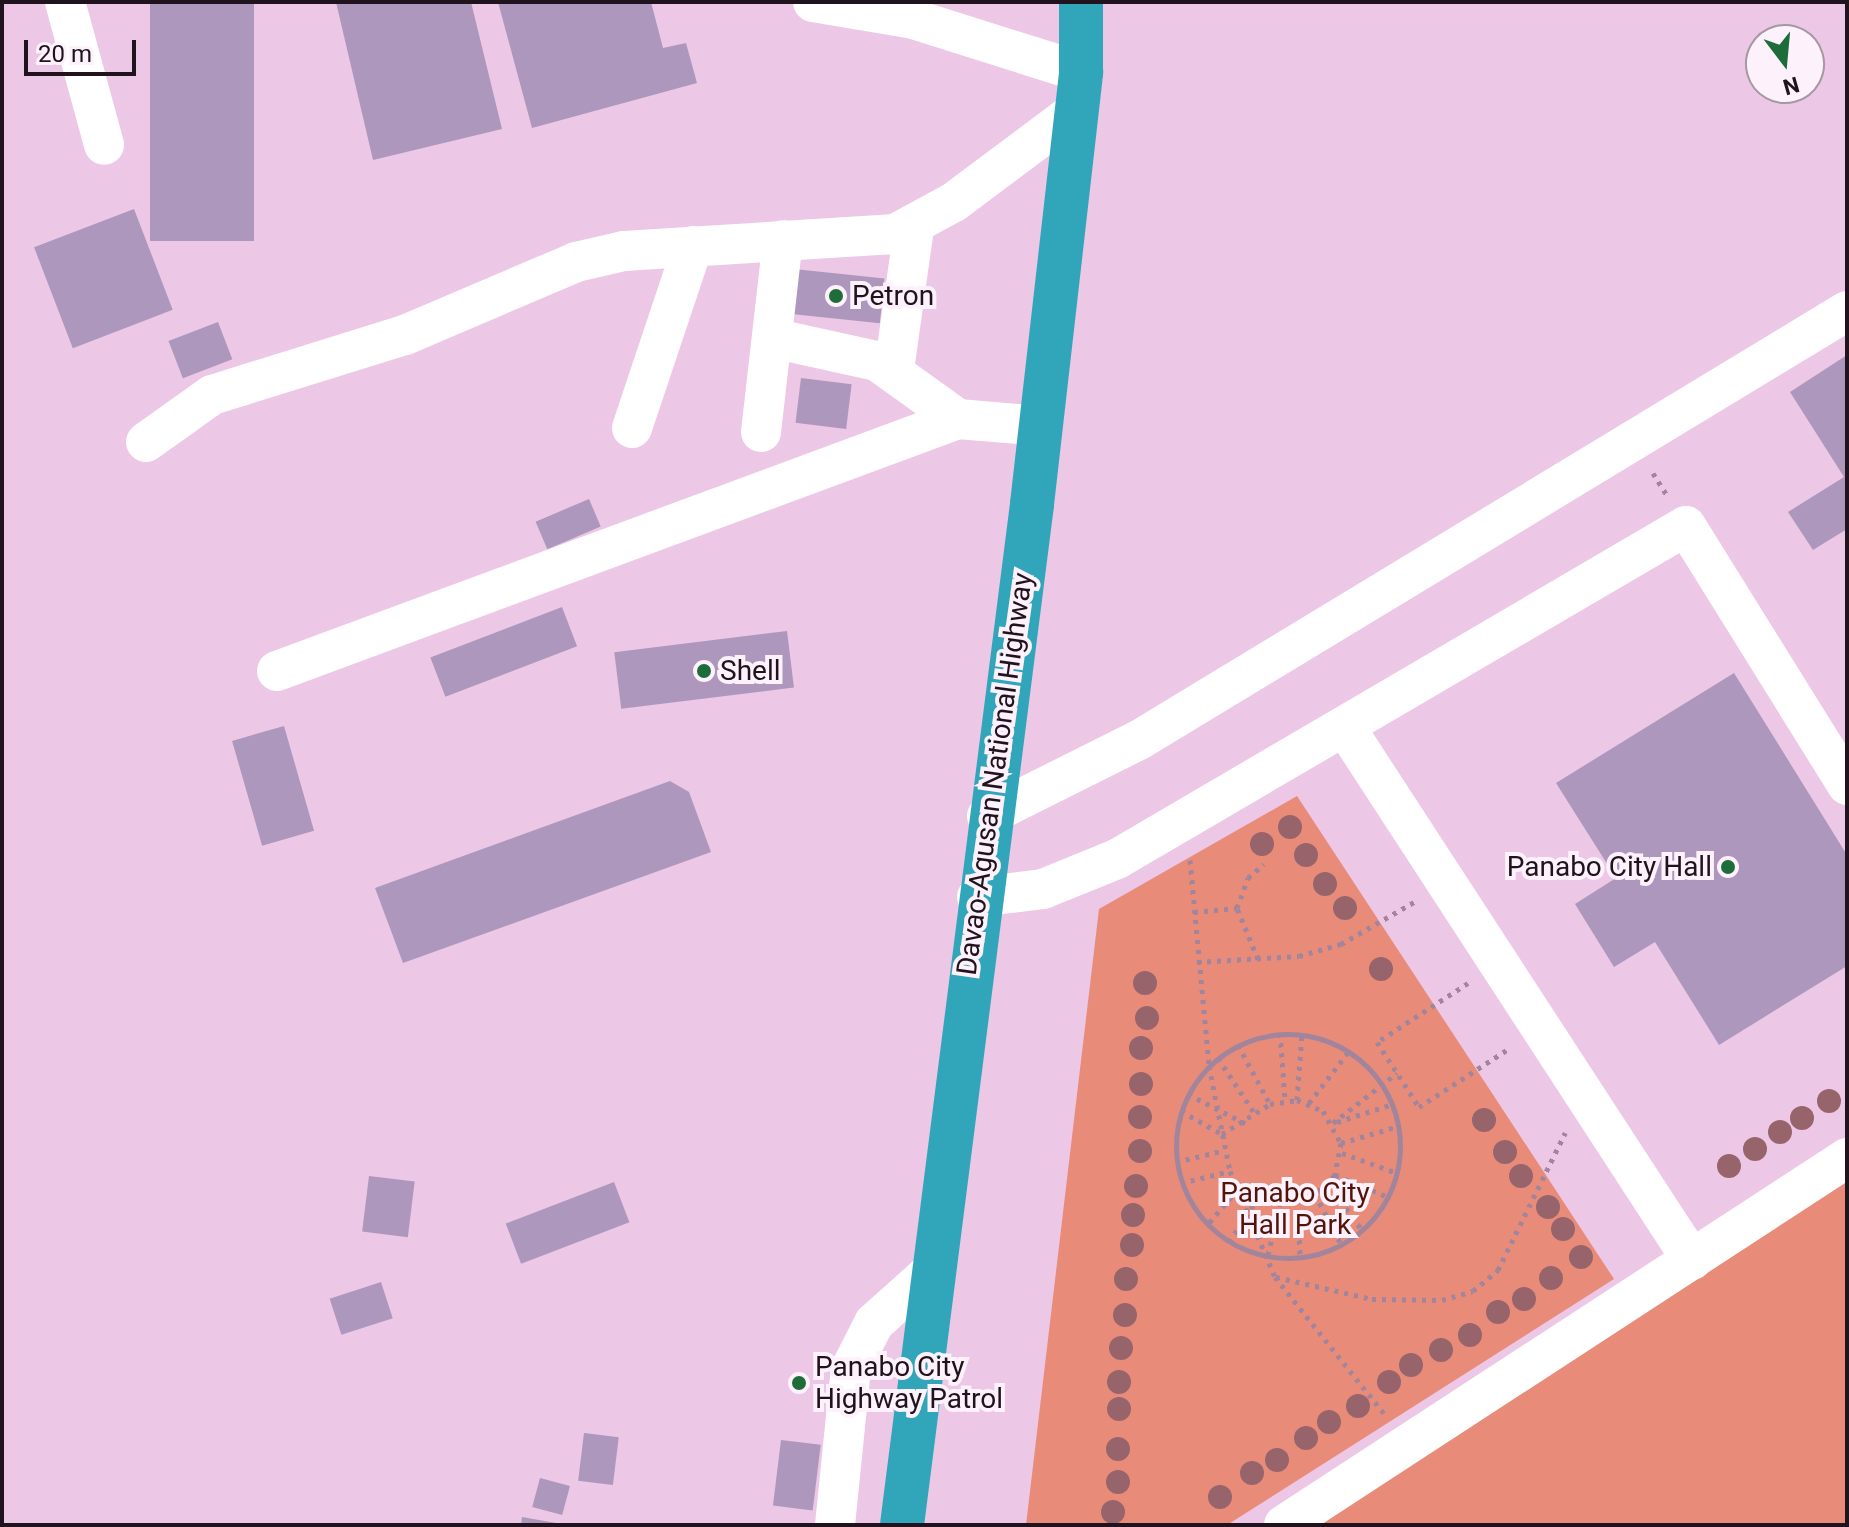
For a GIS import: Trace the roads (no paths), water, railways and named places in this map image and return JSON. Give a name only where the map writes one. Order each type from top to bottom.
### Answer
[{"type":"highway","name":"Davao-Agusan National Highway","points":[[902,1525],[987,816],[1041,426],[1087,9]]},
{"type":"street","points":[[65,2],[104,145]]},
{"type":"street","points":[[146,442],[212,395],[405,335],[576,262],[693,246],[783,240],[876,239],[914,227],[1079,91],[913,19],[813,2]]},
{"type":"street","points":[[894,370],[914,227]]},
{"type":"street","points":[[761,432],[783,240]]},
{"type":"street","points":[[632,428],[693,246]]},
{"type":"street","points":[[987,816],[1116,753],[1847,311]]},
{"type":"street","points":[[772,338],[835,346],[894,370],[958,419]]},
{"type":"street","points":[[277,671],[958,419],[1041,426]]},
{"type":"street","points":[[977,897],[1078,878],[1187,819],[1686,526],[1837,744],[1847,785]]},
{"type":"street","points":[[1345,727],[1692,1260]]},
{"type":"street","points":[[1284,1525],[1847,1158]]},
{"type":"street","points":[[835,1525],[851,1368],[874,1323],[932,1271]]},
{"type":"place","name":"Petron","points":[[836,296]]},
{"type":"place","name":"Shell","points":[[704,671]]},
{"type":"place","name":"Panabo City Hall","points":[[1728,867]]},
{"type":"place","name":"Panabo City Highway Patrol","points":[[799,1383]]},
{"type":"park label","name":"Panabo City Hall Park","points":[[1295,1209]]}]
